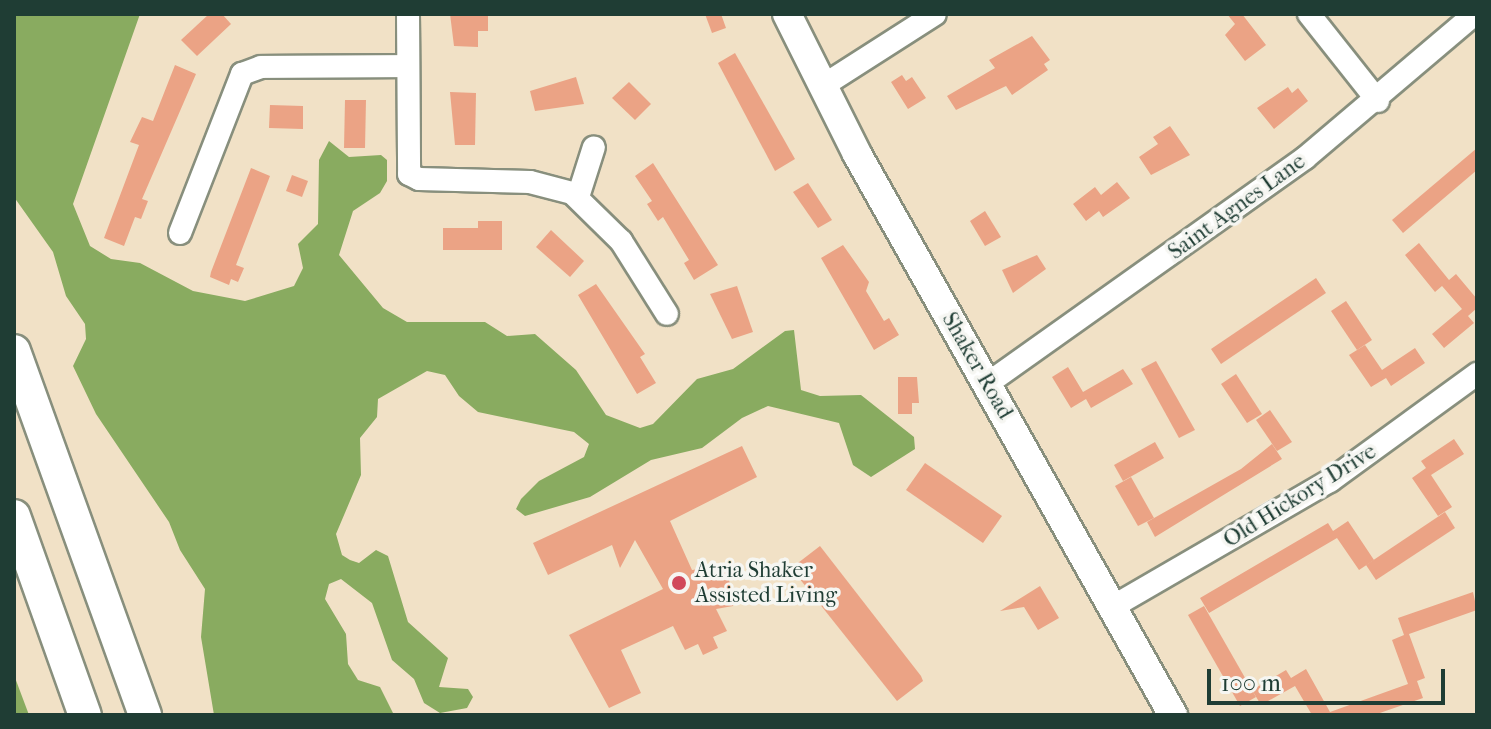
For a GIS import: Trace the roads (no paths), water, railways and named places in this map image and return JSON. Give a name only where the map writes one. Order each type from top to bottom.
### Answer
[{"type":"highway","points":[[14,351],[145,715]]},
{"type":"highway","points":[[14,516],[85,715]]},
{"type":"highway","points":[[14,568],[66,715]]},
{"type":"main road","name":"Shaker Road","points":[[787,14],[821,87],[1173,715]]},
{"type":"street","points":[[408,14],[411,175],[530,182],[578,197],[621,241],[667,314]]},
{"type":"street","points":[[821,87],[935,14]]},
{"type":"street","points":[[1309,14],[1378,101]]},
{"type":"street","name":"Saint Agnes Lane","points":[[987,384],[1216,223],[1378,101],[1475,14]]},
{"type":"street","points":[[180,233],[242,74],[261,67],[407,66]]},
{"type":"street","points":[[578,197],[594,147]]},
{"type":"street","name":"Old Hickory Drive","points":[[1114,606],[1330,481],[1477,374]]},
{"type":"place","name":"Atria Shaker Assisted Living","points":[[679,583]]}]
